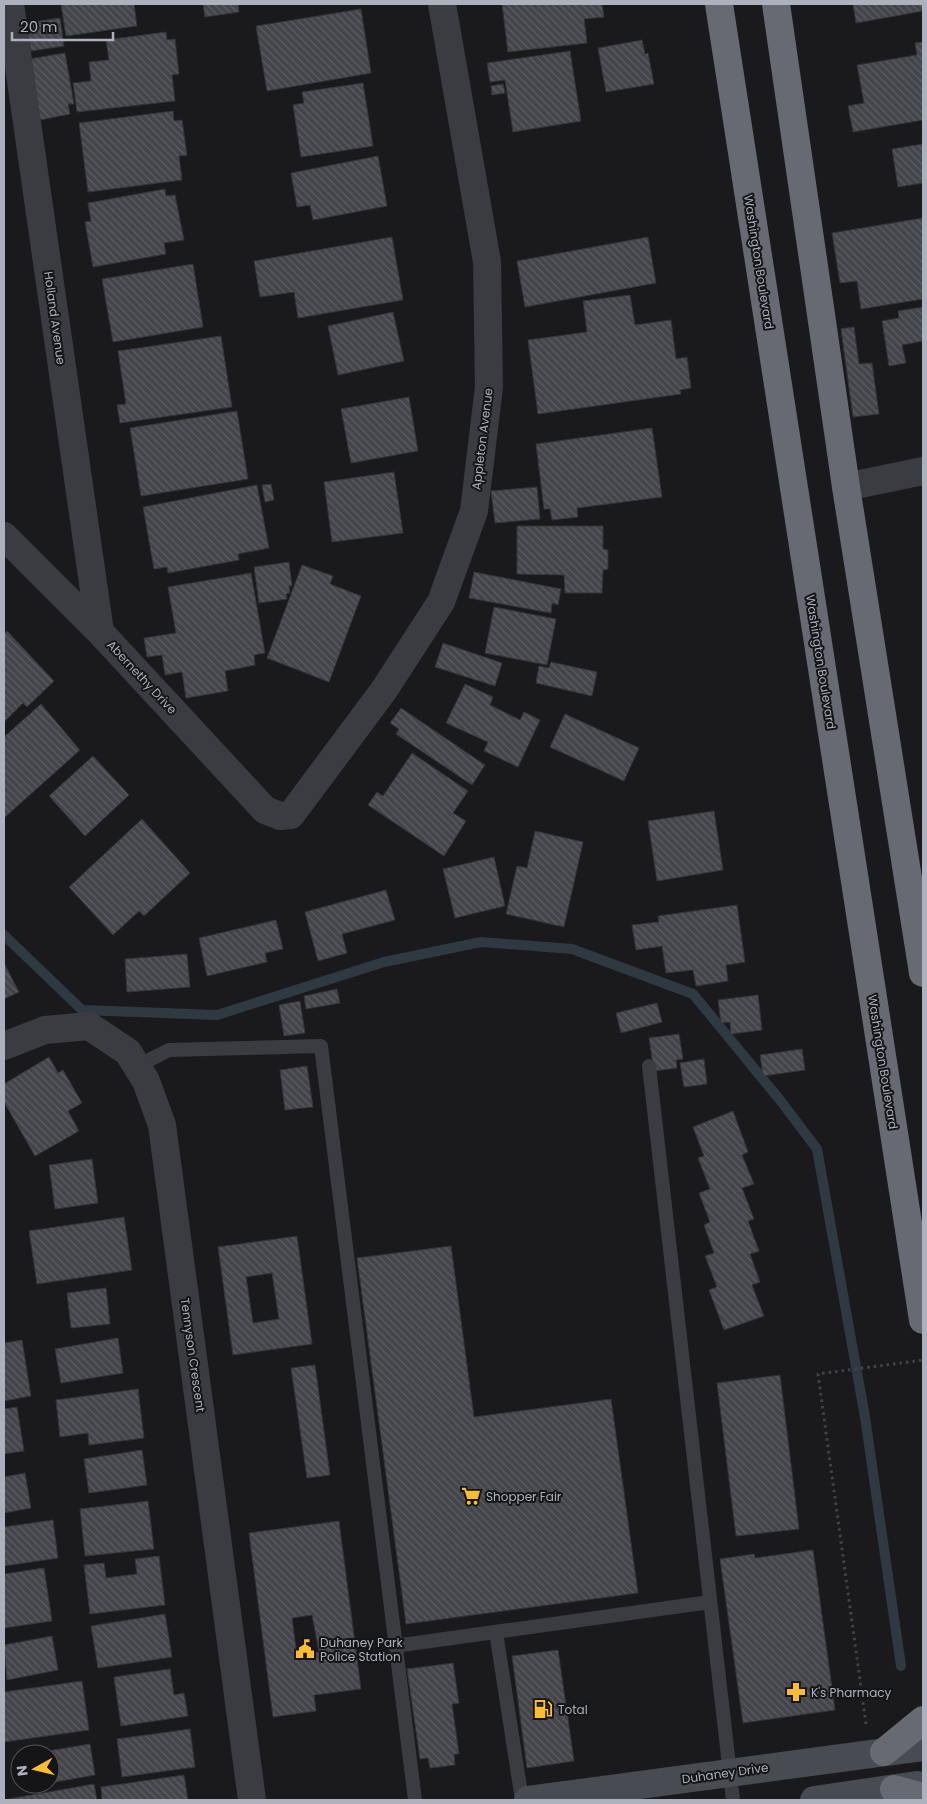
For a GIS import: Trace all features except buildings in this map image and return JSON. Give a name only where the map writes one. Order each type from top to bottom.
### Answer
[{"type":"highway","name":"Washington Boulevard","points":[[719,4],[923,1320]]},
{"type":"highway","points":[[776,4],[846,488],[923,973]]},
{"type":"highway","points":[[877,1753],[923,1720]]},
{"type":"highway","points":[[894,1789],[923,1797]]},
{"type":"street","name":"Holland Avenue","points":[[10,4],[100,632]]},
{"type":"street","name":"Appleton Avenue","points":[[280,816],[291,815],[384,690],[436,610],[441,602],[474,511],[490,387],[487,262],[442,4]]},
{"type":"street","points":[[846,488],[923,471]]},
{"type":"street","name":"Abernethy Drive","points":[[4,536],[100,632],[265,810],[280,816]]},
{"type":"street","name":"Tennyson Crescent","points":[[4,1046],[45,1030],[89,1026],[128,1052],[146,1081],[162,1125],[252,1800]]},
{"type":"street","name":"Duhaney Drive","points":[[528,1800],[625,1794],[730,1773],[923,1747]]},
{"type":"street","points":[[814,1800],[923,1784]]},
{"type":"lane","points":[[137,1066],[169,1050],[320,1046],[415,1800]]},
{"type":"lane","points":[[649,1066],[734,1800]]},
{"type":"lane","points":[[395,1646],[710,1602]]},
{"type":"lane","points":[[496,1632],[522,1800]]},
{"type":"path","points":[[877,1753],[818,1374],[923,1360]]},
{"type":"waterway","points":[[4,935],[82,1010],[217,1015],[384,962],[481,942],[572,949],[693,994],[780,1100],[817,1149],[865,1417],[901,1666]]},
{"type":"place","name":"Shopper Fair","points":[[471,1496]]},
{"type":"place","name":"Duhaney Park Police Station","points":[[305,1649]]},
{"type":"place","name":"K's Pharmacy","points":[[796,1692]]},
{"type":"place","name":"Total","points":[[543,1709]]}]
